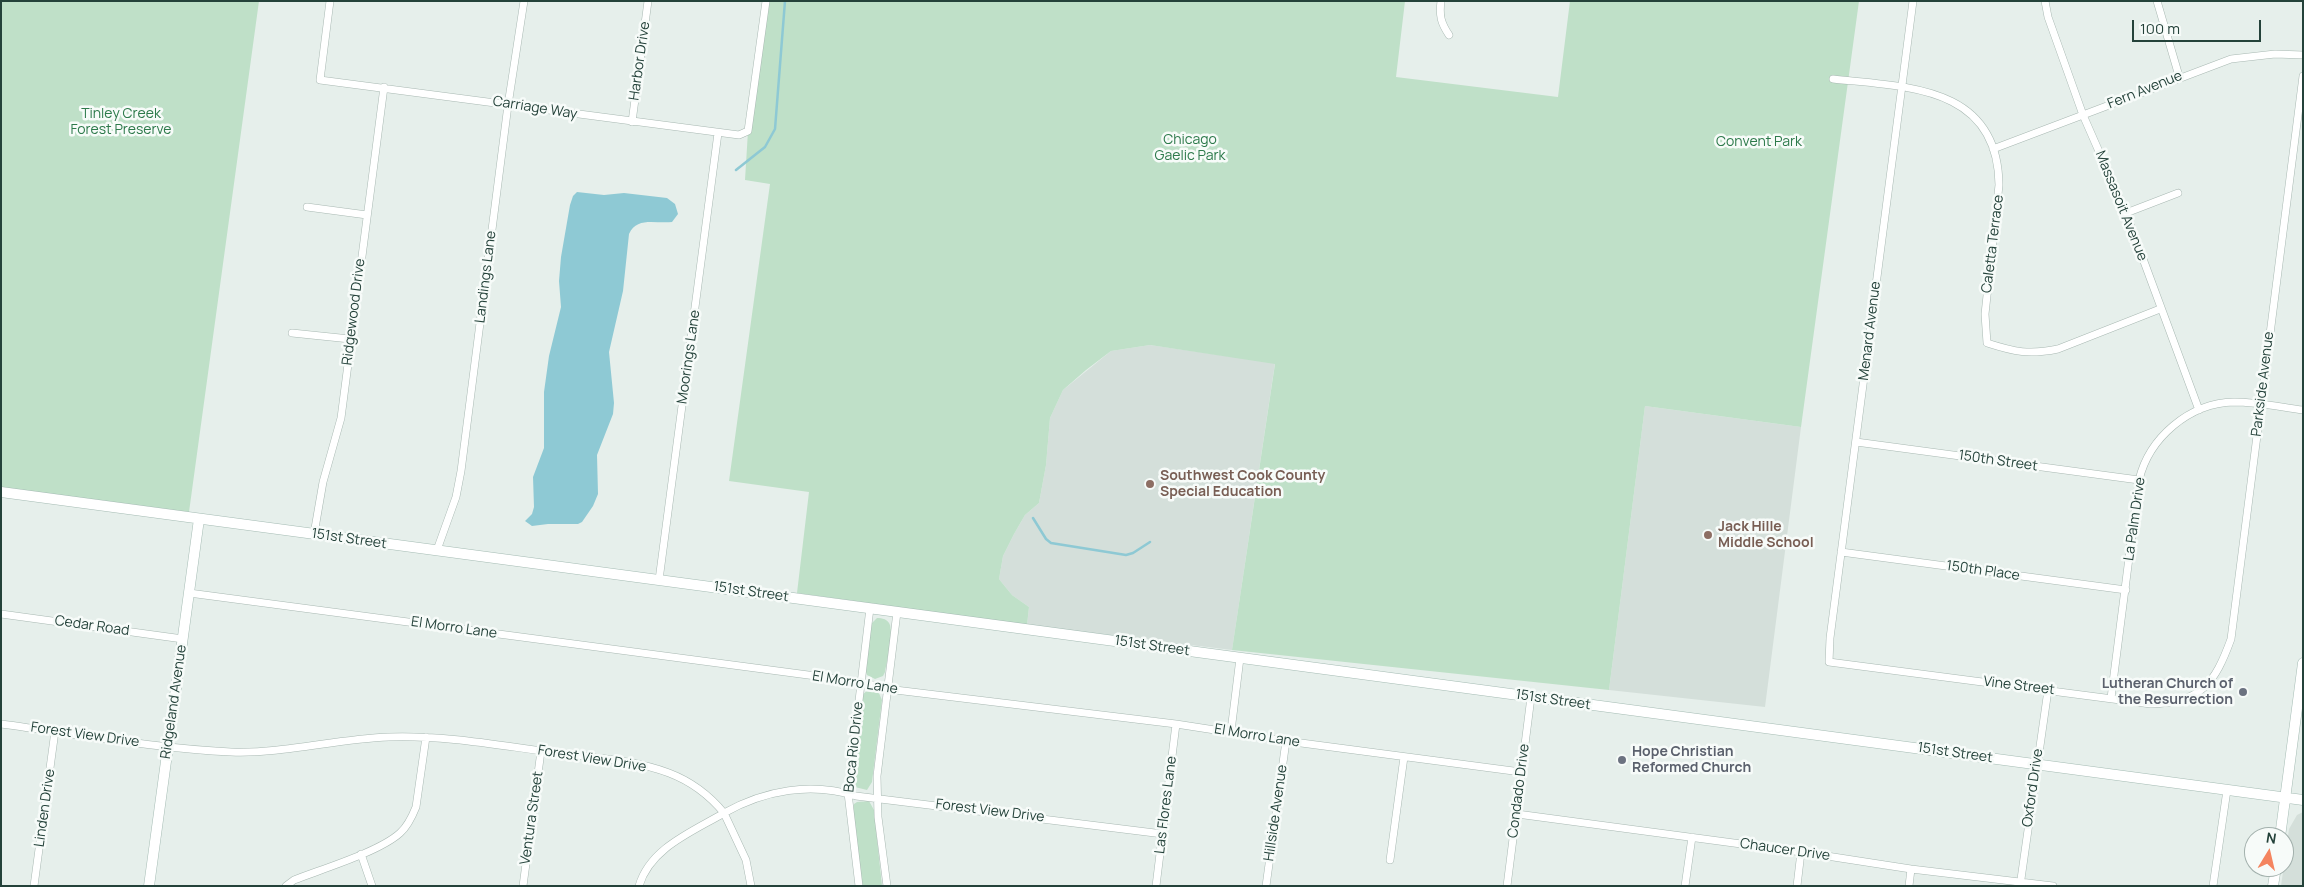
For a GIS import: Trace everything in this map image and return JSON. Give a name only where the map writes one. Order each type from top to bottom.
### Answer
[{"type":"street","name":"Carriage Way","points":[[330,1],[320,80],[739,135],[748,131],[766,1]]},
{"type":"street","name":"Landings Lane","points":[[437,550],[456,497],[461,472],[508,105],[524,1]]},
{"type":"street","name":"Harbor Drive","points":[[632,122],[648,1]]},
{"type":"street","points":[[1441,1],[1439,14],[1442,24],[1450,34]]},
{"type":"street","name":"Menard Avenue","points":[[1829,662],[1830,638],[1913,1]]},
{"type":"street","name":"Massasoit Avenue","points":[[2045,1],[2048,17],[2083,115],[2126,213],[2199,410]]},
{"type":"street","points":[[2157,1],[2179,76]]},
{"type":"street","name":"Fern Avenue","points":[[1993,149],[2179,76],[2231,58],[2275,54],[2303,55]]},
{"type":"street","name":"Parkside Avenue","points":[[2205,686],[2221,666],[2231,638],[2303,76]]},
{"type":"street","name":"Caletta Terrace","points":[[1833,79],[1902,86],[1929,91],[1952,101],[1975,120],[1993,149],[1999,173],[1999,185],[1984,314],[1987,343],[2021,353],[2044,352],[2058,349],[2160,309]]},
{"type":"street","name":"Ridgewood Drive","points":[[314,534],[323,482],[341,418],[384,88]]},
{"type":"street","name":"Moorings Lane","points":[[659,580],[718,133]]},
{"type":"street","points":[[2126,213],[2178,193]]},
{"type":"street","points":[[307,207],[367,215]]},
{"type":"street","points":[[292,333],[350,339]]},
{"type":"street","name":"La Palm Drive","points":[[2111,698],[2140,480],[2148,455],[2162,435],[2199,410],[2233,402],[2303,410]]},
{"type":"street","name":"150th Street","points":[[1856,442],[2140,480]]},
{"type":"street","name":"151st Street","points":[[1,492],[2303,800]]},
{"type":"street","name":"Ridgeland Avenue","points":[[149,886],[199,519]]},
{"type":"street","name":"150th Place","points":[[1841,552],[2126,590]]},
{"type":"street","name":"El Morro Lane","points":[[189,593],[861,682],[887,689],[1230,731],[1286,741],[1521,772]]},
{"type":"street","name":"Boca Rio Drive","points":[[859,886],[848,793],[870,608]]},
{"type":"street","name":"Boca Rio Drive","points":[[887,886],[877,797],[877,776],[897,612]]},
{"type":"street","name":"Cedar Road","points":[[1,614],[183,639]]},
{"type":"street","points":[[1230,731],[1240,658]]},
{"type":"street","name":"Vine Street","points":[[1829,662],[2150,704],[2173,703],[2192,696],[2205,686]]},
{"type":"street","points":[[2281,827],[2303,662]]},
{"type":"street","name":"Oxford Drive","points":[[2020,883],[2048,690]]},
{"type":"street","name":"Condado Drive","points":[[1507,886],[1532,697]]},
{"type":"street","name":"Forest View Drive","points":[[1,724],[167,746],[230,752],[290,750],[386,737],[426,737],[626,762],[660,770],[685,781],[713,800],[724,813],[743,802],[793,790],[818,788],[1163,834]]},
{"type":"street","name":"Las Flores Lane","points":[[1156,886],[1176,724]]},
{"type":"street","name":"Linden Drive","points":[[34,886],[55,731]]},
{"type":"street","points":[[286,886],[294,880],[361,854],[400,833],[412,817],[419,795],[426,737]]},
{"type":"street","name":"Hillside Avenue","points":[[1266,886],[1286,741]]},
{"type":"street","name":"Ventura Street","points":[[523,886],[541,751]]},
{"type":"street","points":[[1390,860],[1404,757]]},
{"type":"street","points":[[2213,886],[2227,790]]},
{"type":"street","points":[[639,886],[644,872],[660,852],[724,813],[746,860],[751,886]]},
{"type":"street","name":"Chaucer Drive","points":[[1517,814],[1801,852],[1911,869],[2052,886]]},
{"type":"street","points":[[1686,886],[1692,838]]},
{"type":"street","points":[[1797,886],[1801,852]]},
{"type":"street","points":[[361,854],[372,886]]},
{"type":"street","points":[[1909,886],[1911,869]]},
{"type":"shaded area","name":"Southwest Cook County Special Education","points":[[1150,345],[1275,363],[1232,650],[1027,625],[1029,607],[1012,595],[999,579],[1003,556],[1014,534],[1025,515],[1039,503],[1046,465],[1050,418],[1063,390],[1111,351]]},
{"type":"shaded area","name":"Jack Hille Middle School","points":[[1645,406],[1801,427],[1765,707],[1609,690]]},
{"type":"shaded area","points":[[2303,812],[2303,886],[2281,886],[2282,877],[2294,877],[2294,827],[2290,827],[2297,815]]},
{"type":"green space","name":"Tinley Creek Forest Preserve","points":[[1,1],[259,1],[189,512],[1,487]]},
{"type":"green space","points":[[766,1],[1405,1],[1396,77],[1558,97],[1570,1],[1859,1],[1801,427],[1645,406],[1609,690],[1232,650],[1275,364],[1150,345],[1111,351],[1063,390],[1050,418],[1046,465],[1039,503],[1025,515],[1014,534],[1003,556],[999,579],[1012,595],[1029,607],[1027,625],[797,593],[809,492],[729,481],[770,184],[745,180],[748,131]]},
{"type":"green space","points":[[877,618],[888,621],[891,635],[885,672],[883,676],[875,679],[867,675],[865,669],[871,624]]},
{"type":"green space","points":[[868,690],[878,691],[882,700],[872,782],[867,790],[855,787],[852,778],[862,695]]},
{"type":"green space","points":[[869,801],[874,810],[882,886],[862,886],[853,809],[854,804],[857,802]]},
{"type":"water","points":[[577,192],[604,195],[624,193],[667,198],[675,204],[678,214],[672,222],[648,222],[637,225],[632,228],[629,234],[623,291],[609,352],[614,403],[613,414],[597,455],[598,494],[593,506],[582,522],[578,524],[532,526],[525,521],[532,514],[534,507],[533,477],[544,448],[544,392],[549,356],[561,307],[559,281],[561,257],[570,205],[573,196]]},
{"type":"waterway","points":[[736,170],[765,147],[775,129],[785,1]]},
{"type":"waterway","points":[[1033,518],[1046,539],[1051,543],[1126,555],[1133,553],[1150,542]]},
{"type":"place","name":"Southwest Cook County Special Education","points":[[1150,484]]},
{"type":"place","name":"Jack Hille Middle School","points":[[1708,535]]},
{"type":"place","name":"Lutheran Church of the Resurrection","points":[[2243,692]]},
{"type":"place","name":"Hope Christian Reformed Church","points":[[1622,760]]},
{"type":"park label","name":"Convent Park","points":[[1759,142]]},
{"type":"park label","name":"Chicago Gaelic Park","points":[[1190,148]]}]
